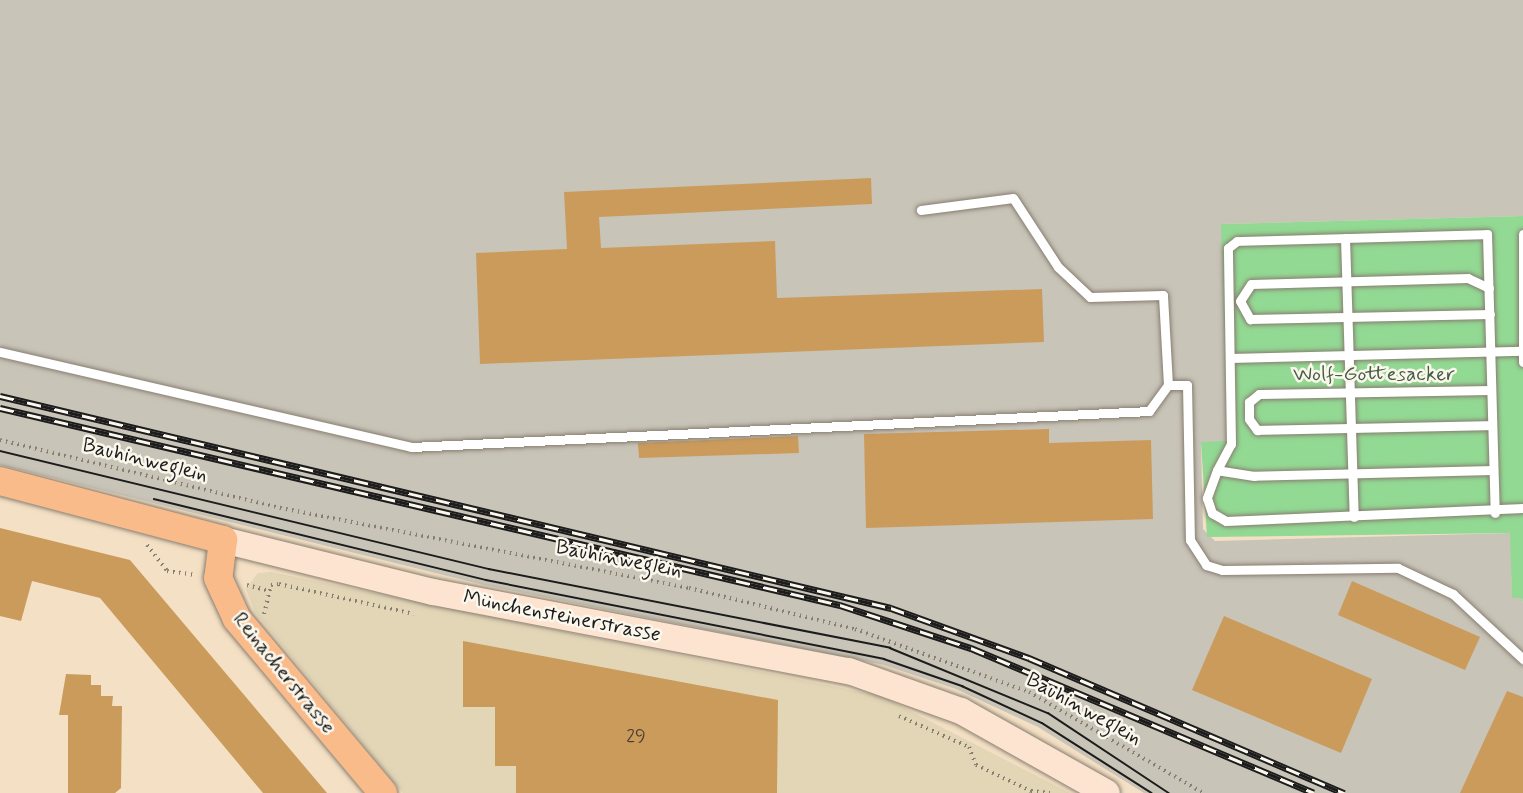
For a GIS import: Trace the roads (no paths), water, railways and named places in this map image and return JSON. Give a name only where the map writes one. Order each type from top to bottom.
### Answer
[{"type":"main road","name":"Münchensteinerstrasse","points":[[0,481],[433,592],[849,671],[961,711],[1107,793]]},
{"type":"main road","name":"Reinacherstrasse","points":[[223,540],[218,578],[228,604],[383,793]]},
{"type":"lane","points":[[0,352],[411,447],[1149,411],[1168,385],[1163,295],[1090,297],[1052,259],[1013,198],[921,210]]},
{"type":"lane","points":[[1496,513],[1487,234],[1237,241],[1228,248],[1231,444],[1217,470],[1208,506],[1226,521],[1496,513],[1523,508]]},
{"type":"lane","points":[[1523,234],[1523,362]]},
{"type":"lane","points":[[1345,238],[1354,517]]},
{"type":"lane","points":[[1489,288],[1468,278],[1251,284],[1240,301],[1250,319],[1490,314]]},
{"type":"lane","points":[[1230,358],[1523,351]]},
{"type":"lane","points":[[1168,385],[1187,385],[1190,540],[1206,565],[1222,570],[1398,568],[1453,594],[1523,659]]},
{"type":"lane","points":[[1491,390],[1259,394],[1249,402],[1249,419],[1257,430],[1492,425]]},
{"type":"lane","points":[[1217,470],[1254,476],[1493,470]]},
{"type":"tram line","points":[[0,451],[489,569],[890,648],[1048,713],[1169,793]]},
{"type":"tram line","points":[[154,499],[486,580],[884,659],[962,686],[1042,723],[1152,793]]},
{"type":"railway","points":[[0,396],[891,608],[1029,658],[1344,793]]},
{"type":"railway","points":[[0,408],[840,605],[971,648],[1314,793]]},
{"type":"park label","name":"Wolf-Gottesacker","points":[[1374,374]]}]
